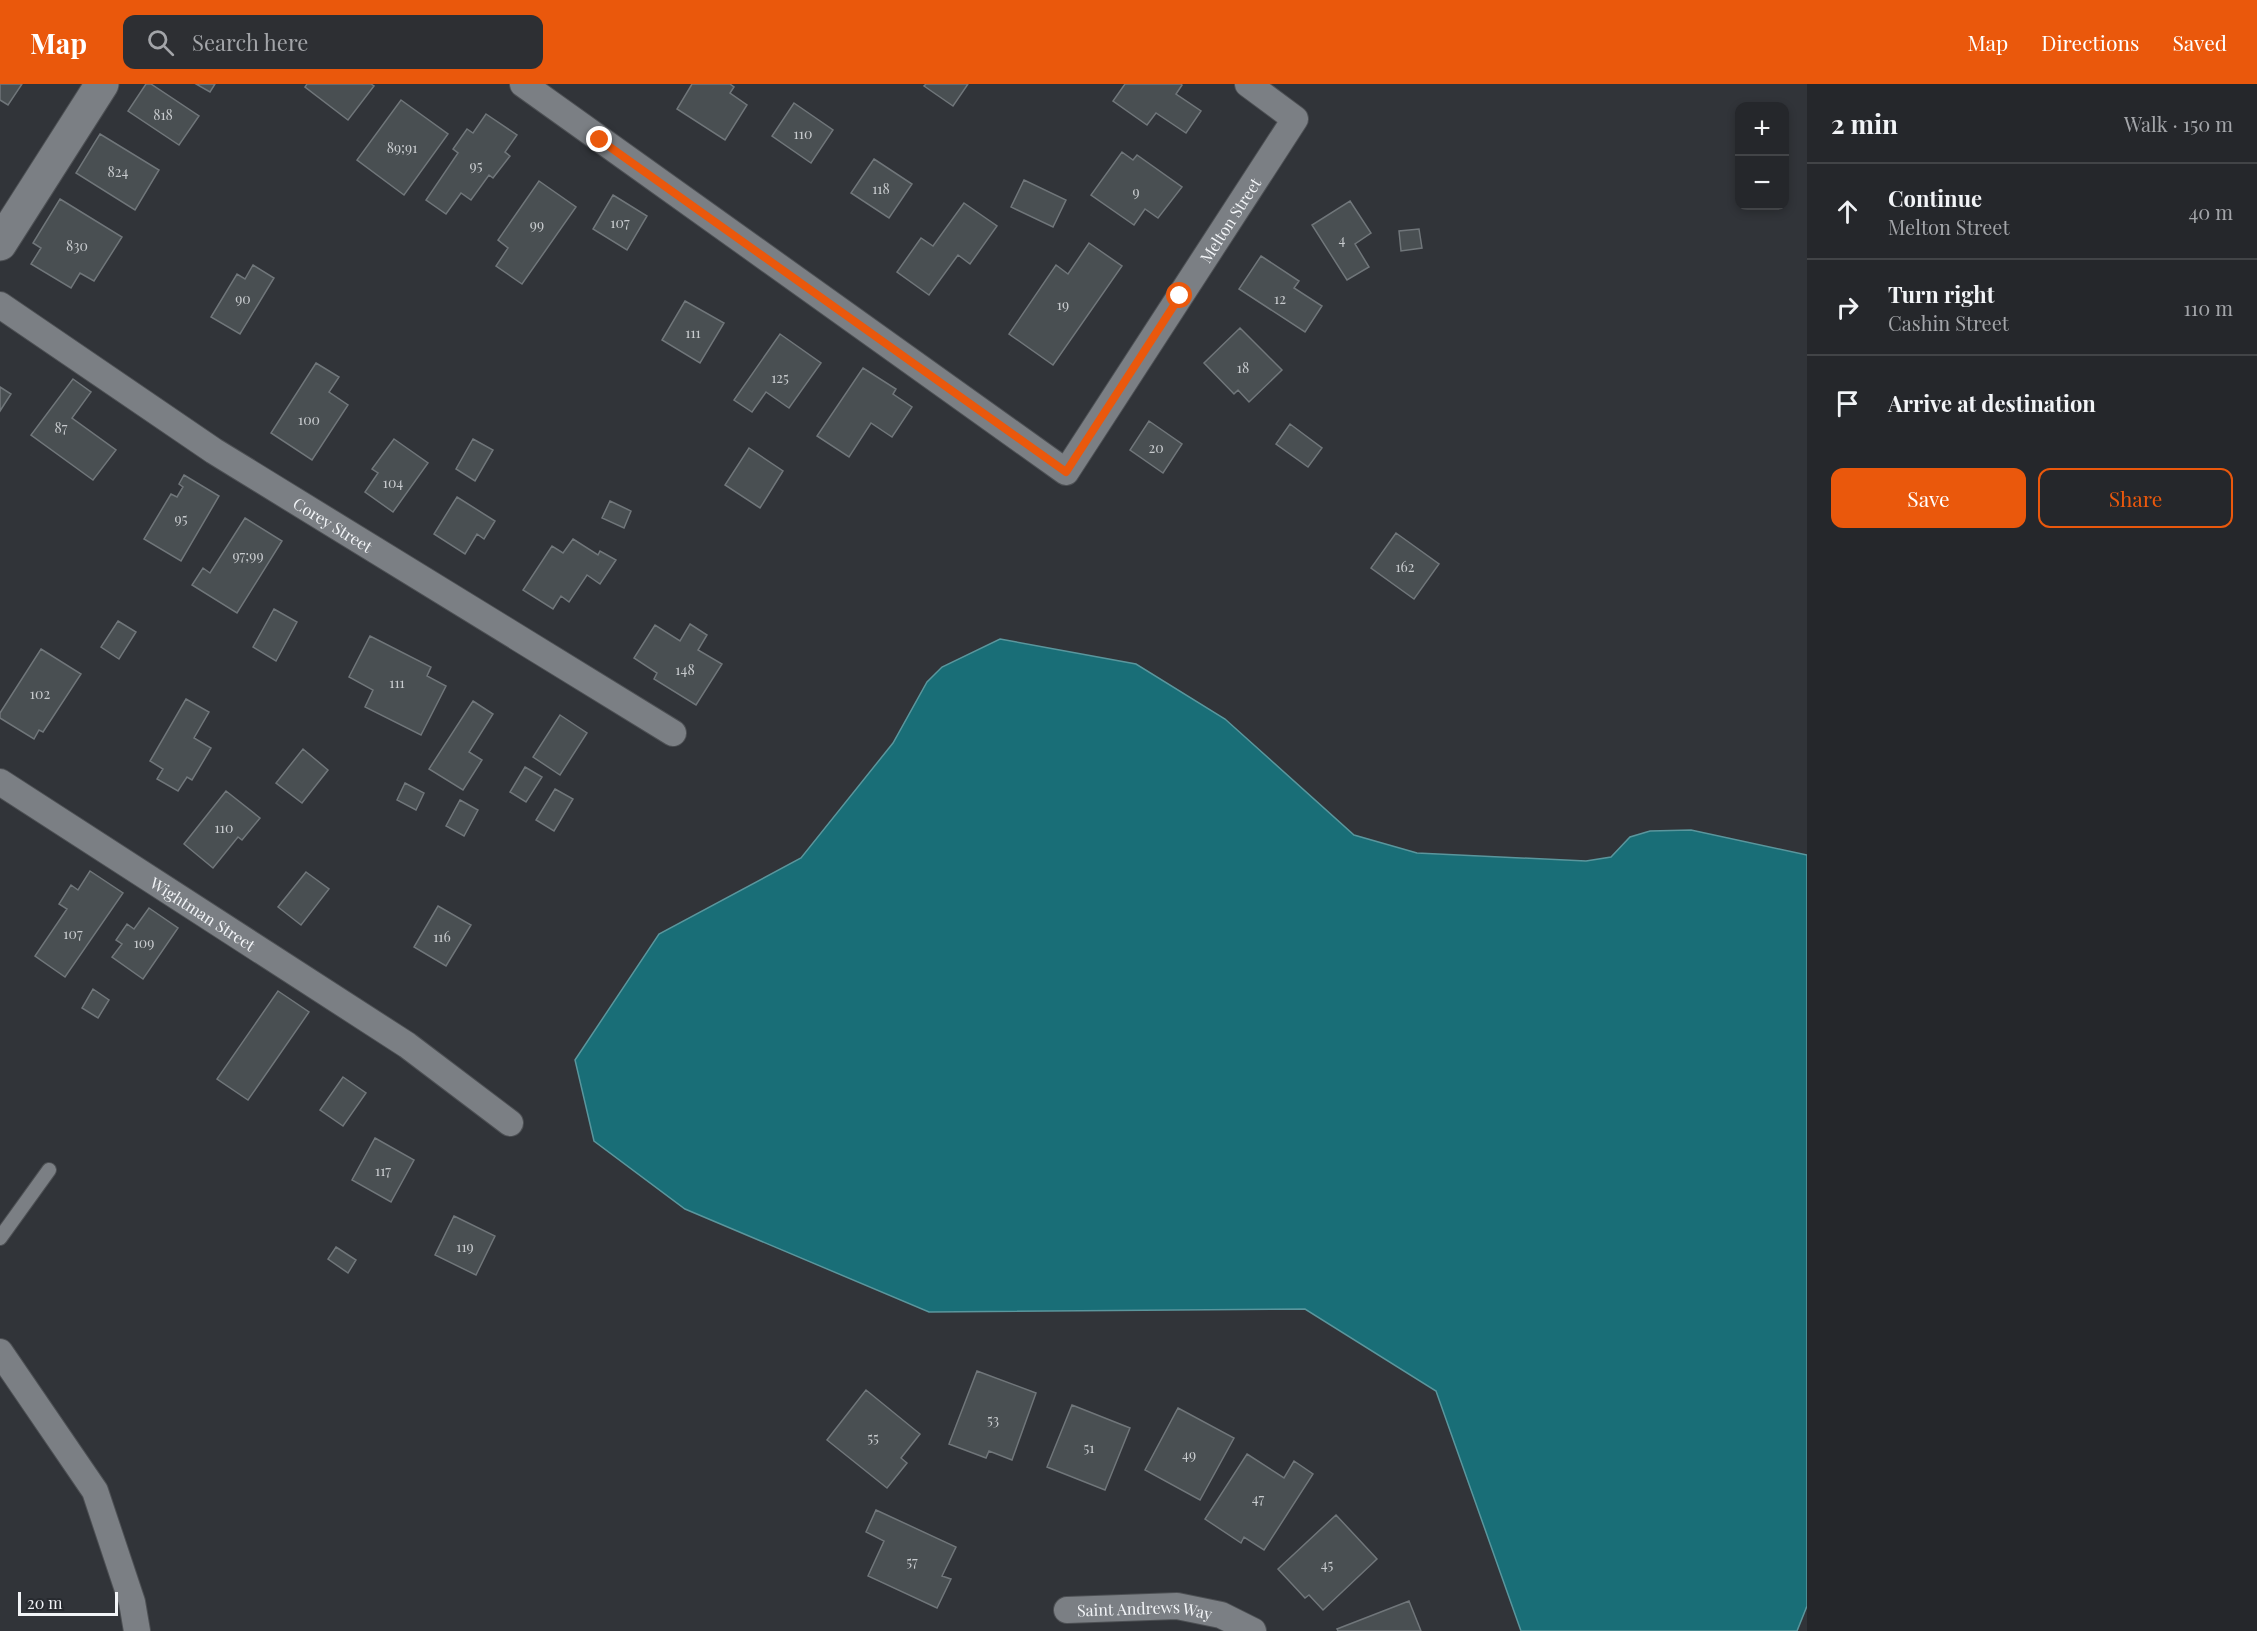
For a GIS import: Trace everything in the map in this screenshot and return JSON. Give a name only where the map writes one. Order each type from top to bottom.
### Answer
[{"type":"main road","points":[[0,244],[102,84]]},
{"type":"street","name":"Melton Street","points":[[522,84],[1066,472],[1295,119],[1248,84]]},
{"type":"street","name":"Corey Street","points":[[0,305],[214,451],[673,734]]},
{"type":"street","name":"Wightman Street","points":[[0,782],[407,1045],[510,1123]]},
{"type":"street","points":[[0,1352],[95,1491],[132,1602],[137,1631]]},
{"type":"street","name":"Saint Andrews Way","points":[[1067,1610],[1178,1606],[1221,1615],[1253,1631]]},
{"type":"lane","points":[[0,1238],[49,1170]]},
{"type":"water","points":[[1000,639],[1136,664],[1225,719],[1354,835],[1417,853],[1586,861],[1611,857],[1630,837],[1650,831],[1691,830],[1807,855],[1807,1606],[1797,1631],[1521,1631],[1436,1391],[1305,1309],[929,1312],[685,1209],[594,1141],[575,1060],[659,934],[801,858],[893,743],[927,682],[942,667]]},
{"type":"building","points":[[0,84],[22,84],[8,105],[0,100]]},
{"type":"building","points":[[146,84],[151,84],[199,116],[179,145],[128,111]]},
{"type":"building","points":[[196,84],[215,84],[210,92]]},
{"type":"building","points":[[307,84],[371,84],[374,86],[348,120],[305,87]]},
{"type":"building","points":[[692,84],[730,84],[734,87],[730,93],[747,105],[725,140],[677,109]]},
{"type":"building","points":[[926,84],[968,84],[953,106],[924,86]]},
{"type":"building","points":[[1125,84],[1181,84],[1176,94],[1201,111],[1186,133],[1156,113],[1147,125],[1113,101]]},
{"type":"building","points":[[401,100],[448,134],[404,195],[357,160]]},
{"type":"building","points":[[794,103],[833,130],[811,163],[772,136]]},
{"type":"building","points":[[486,114],[517,135],[505,152],[510,156],[493,178],[489,175],[471,200],[461,193],[446,214],[426,200],[458,153],[453,149],[467,129],[473,133]]},
{"type":"building","points":[[100,134],[159,170],[135,210],[76,173]]},
{"type":"building","points":[[1122,152],[1133,160],[1137,155],[1182,187],[1158,218],[1145,209],[1134,225],[1091,195]]},
{"type":"building","points":[[874,159],[912,184],[889,218],[851,193]]},
{"type":"building","points":[[1024,180],[1066,200],[1053,227],[1011,207]]},
{"type":"building","points":[[539,181],[576,207],[522,284],[496,266],[508,248],[498,240]]},
{"type":"building","points":[[613,195],[647,216],[627,250],[593,229]]},
{"type":"building","points":[[60,199],[122,237],[94,281],[80,273],[71,288],[31,264],[41,248],[33,243]]},
{"type":"building","points":[[1350,201],[1371,233],[1355,244],[1369,267],[1347,280],[1312,225]]},
{"type":"building","points":[[964,203],[997,226],[970,264],[958,255],[929,295],[897,272],[921,238],[933,246]]},
{"type":"building","points":[[1419,229],[1422,248],[1401,251],[1399,231]]},
{"type":"building","points":[[1089,243],[1122,266],[1053,365],[1009,334],[1056,265],[1068,274]]},
{"type":"building","points":[[1261,256],[1299,281],[1294,288],[1322,306],[1305,332],[1239,289]]},
{"type":"building","points":[[253,265],[274,278],[240,334],[211,317],[237,274],[245,279]]},
{"type":"building","points":[[685,301],[724,323],[700,363],[662,340]]},
{"type":"building","points":[[1240,328],[1282,370],[1249,402],[1238,390],[1234,394],[1204,363]]},
{"type":"building","points":[[780,334],[821,363],[789,408],[766,392],[752,412],[734,400]]},
{"type":"building","points":[[316,363],[339,377],[329,392],[348,405],[312,460],[271,433]]},
{"type":"building","points":[[863,368],[896,389],[893,394],[912,407],[892,437],[871,423],[849,457],[817,436]]},
{"type":"building","points":[[73,379],[91,392],[72,418],[116,450],[93,480],[31,435]]},
{"type":"building","points":[[0,387],[11,394],[0,411]]},
{"type":"building","points":[[1149,421],[1182,444],[1163,473],[1130,450]]},
{"type":"building","points":[[1290,424],[1322,448],[1308,467],[1276,444]]},
{"type":"building","points":[[394,439],[428,463],[393,512],[365,492],[378,473],[372,469]]},
{"type":"building","points":[[473,439],[493,450],[475,481],[456,469]]},
{"type":"building","points":[[749,448],[783,471],[760,508],[725,485]]},
{"type":"building","points":[[184,475],[219,496],[181,561],[144,539],[171,494],[177,497],[183,487],[179,484]]},
{"type":"building","points":[[457,497],[495,521],[484,539],[477,534],[465,554],[434,534]]},
{"type":"building","points":[[610,501],[631,511],[624,528],[602,518]]},
{"type":"building","points":[[245,518],[282,541],[237,613],[192,585],[203,568],[210,573]]},
{"type":"building","points":[[1396,533],[1439,564],[1414,599],[1371,568]]},
{"type":"building","points":[[573,539],[598,555],[600,551],[616,560],[600,584],[587,575],[569,602],[561,596],[553,609],[523,590],[552,546],[563,553]]},
{"type":"building","points":[[274,609],[297,622],[276,661],[253,647]]},
{"type":"building","points":[[118,621],[136,632],[119,659],[101,647]]},
{"type":"building","points":[[690,624],[707,635],[698,650],[722,664],[696,705],[654,679],[657,673],[634,658],[655,625],[680,641]]},
{"type":"building","points":[[370,636],[431,667],[427,676],[446,686],[421,735],[365,707],[373,690],[349,677]]},
{"type":"building","points":[[41,649],[81,674],[43,732],[39,730],[34,739],[0,718],[0,713]]},
{"type":"building","points":[[186,699],[209,712],[194,738],[211,748],[192,780],[187,777],[178,791],[157,779],[163,769],[150,761]]},
{"type":"building","points":[[473,701],[493,714],[469,752],[482,760],[463,790],[429,769]]},
{"type":"building","points":[[560,715],[587,733],[560,775],[533,757]]},
{"type":"building","points":[[303,749],[328,770],[302,803],[276,783]]},
{"type":"building","points":[[525,767],[542,777],[526,802],[510,792]]},
{"type":"building","points":[[405,783],[424,793],[416,810],[397,800]]},
{"type":"building","points":[[555,789],[573,799],[554,831],[536,820]]},
{"type":"building","points":[[226,791],[260,818],[242,840],[238,837],[213,868],[184,844]]},
{"type":"building","points":[[460,800],[478,810],[464,836],[446,826]]},
{"type":"building","points":[[90,871],[123,893],[65,977],[35,956],[67,909],[59,904],[71,885],[78,890]]},
{"type":"building","points":[[306,872],[329,889],[301,925],[278,907]]},
{"type":"building","points":[[438,906],[471,925],[446,966],[414,947]]},
{"type":"building","points":[[149,908],[178,928],[143,979],[112,957],[122,944],[116,940],[127,924],[134,929]]},
{"type":"building","points":[[93,989],[109,1000],[98,1018],[82,1008]]},
{"type":"building","points":[[278,991],[309,1012],[248,1100],[217,1079]]},
{"type":"building","points":[[343,1077],[366,1093],[343,1126],[320,1110]]},
{"type":"building","points":[[375,1138],[414,1160],[391,1202],[352,1180]]},
{"type":"building","points":[[454,1216],[495,1236],[476,1275],[435,1255]]},
{"type":"building","points":[[336,1247],[356,1260],[348,1273],[328,1259]]},
{"type":"building","points":[[977,1371],[1036,1393],[1012,1460],[989,1451],[986,1458],[949,1444]]},
{"type":"building","points":[[866,1390],[920,1434],[901,1458],[907,1463],[887,1488],[827,1440]]},
{"type":"building","points":[[1072,1405],[1130,1428],[1105,1490],[1047,1467]]},
{"type":"building","points":[[1178,1408],[1234,1438],[1200,1500],[1145,1470]]},
{"type":"building","points":[[1247,1454],[1284,1478],[1294,1461],[1313,1474],[1264,1550],[1244,1537],[1241,1543],[1205,1519]]},
{"type":"building","points":[[876,1510],[956,1547],[942,1576],[951,1579],[937,1608],[868,1576],[884,1541],[866,1532]]},
{"type":"building","points":[[1336,1515],[1377,1559],[1323,1610],[1309,1595],[1305,1598],[1278,1569]]},
{"type":"building","points":[[1409,1601],[1421,1631],[1338,1631],[1337,1629]]},
{"type":"route","points":[[600,140],[1066,472],[1180,296]]}]
